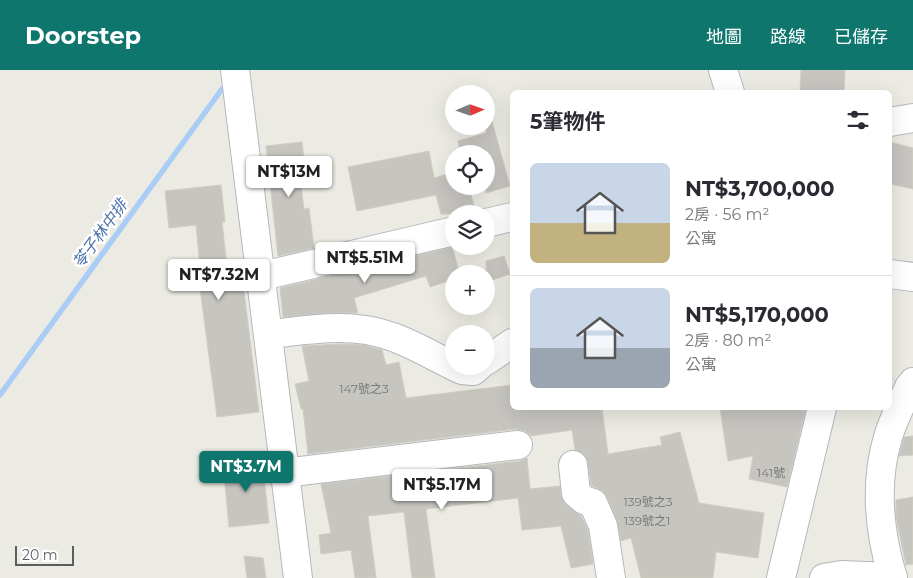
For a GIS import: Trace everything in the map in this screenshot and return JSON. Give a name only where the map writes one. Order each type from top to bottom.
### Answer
[{"type":"street","points":[[723,70],[729,90]]},
{"type":"street","points":[[240,74],[284,472],[298,578]]},
{"type":"street","points":[[892,122],[913,118]]},
{"type":"street","points":[[495,221],[510,217]]},
{"type":"street","points":[[262,276],[445,233]]},
{"type":"street","points":[[892,274],[913,277]]},
{"type":"street","points":[[269,334],[331,328],[367,330],[398,339],[445,362]]},
{"type":"street","points":[[495,355],[510,344]]},
{"type":"street","points":[[824,578],[841,575],[893,578],[878,511],[880,476],[888,436],[909,387],[913,382]]},
{"type":"street","points":[[781,578],[822,410]]},
{"type":"street","points":[[284,472],[518,445]]},
{"type":"street","points":[[573,465],[576,493],[584,500],[593,503],[602,526],[611,578]]},
{"type":"building","points":[[801,70],[845,70],[844,90],[800,90]]},
{"type":"building","points":[[495,132],[510,186],[495,190],[495,145],[459,145],[458,141],[479,135],[495,135]]},
{"type":"building","points":[[302,142],[306,176],[300,177],[304,209],[309,208],[314,248],[278,256],[266,146]]},
{"type":"building","points":[[892,143],[913,148],[913,189],[892,184]]},
{"type":"building","points":[[429,151],[434,178],[445,175],[445,195],[471,195],[474,205],[445,205],[445,214],[441,214],[436,195],[357,211],[348,167]]},
{"type":"building","points":[[221,185],[225,222],[222,222],[229,285],[243,283],[259,412],[217,417],[200,288],[202,288],[196,225],[169,228],[165,191]]},
{"type":"building","points":[[445,249],[445,255],[454,255],[457,265],[445,265],[445,282],[430,287],[426,276],[354,298],[358,313],[328,313],[283,317],[280,288]]},
{"type":"building","points":[[504,256],[510,274],[495,279],[495,265],[486,265],[486,261]]},
{"type":"building","points":[[364,345],[382,350],[386,365],[399,362],[406,398],[510,385],[510,410],[602,410],[608,454],[662,445],[660,437],[680,432],[699,503],[764,513],[758,558],[716,552],[713,578],[641,578],[631,538],[621,541],[617,520],[607,497],[603,491],[591,485],[585,455],[575,450],[572,430],[531,436],[525,431],[516,429],[308,454],[303,409],[301,409],[295,384],[309,381],[302,346]]},
{"type":"building","points":[[720,410],[806,410],[787,487],[749,479],[753,456],[728,461]]},
{"type":"building","points":[[913,436],[913,455],[899,456],[904,437]]},
{"type":"building","points":[[262,458],[269,523],[229,527],[223,462]]},
{"type":"building","points":[[527,458],[530,489],[560,486],[565,504],[581,516],[588,530],[593,564],[571,568],[561,526],[522,530],[518,498],[426,509],[435,578],[412,578],[404,512],[368,516],[376,578],[355,578],[351,550],[321,554],[319,535],[331,533],[321,484],[520,461]]},
{"type":"building","points":[[913,497],[913,564],[906,565],[896,517],[896,500]]},
{"type":"building","points":[[244,556],[263,558],[266,578],[247,578]]},
{"type":"waterway","name":"苓子林中排","points":[[0,395],[222,89]]}]
